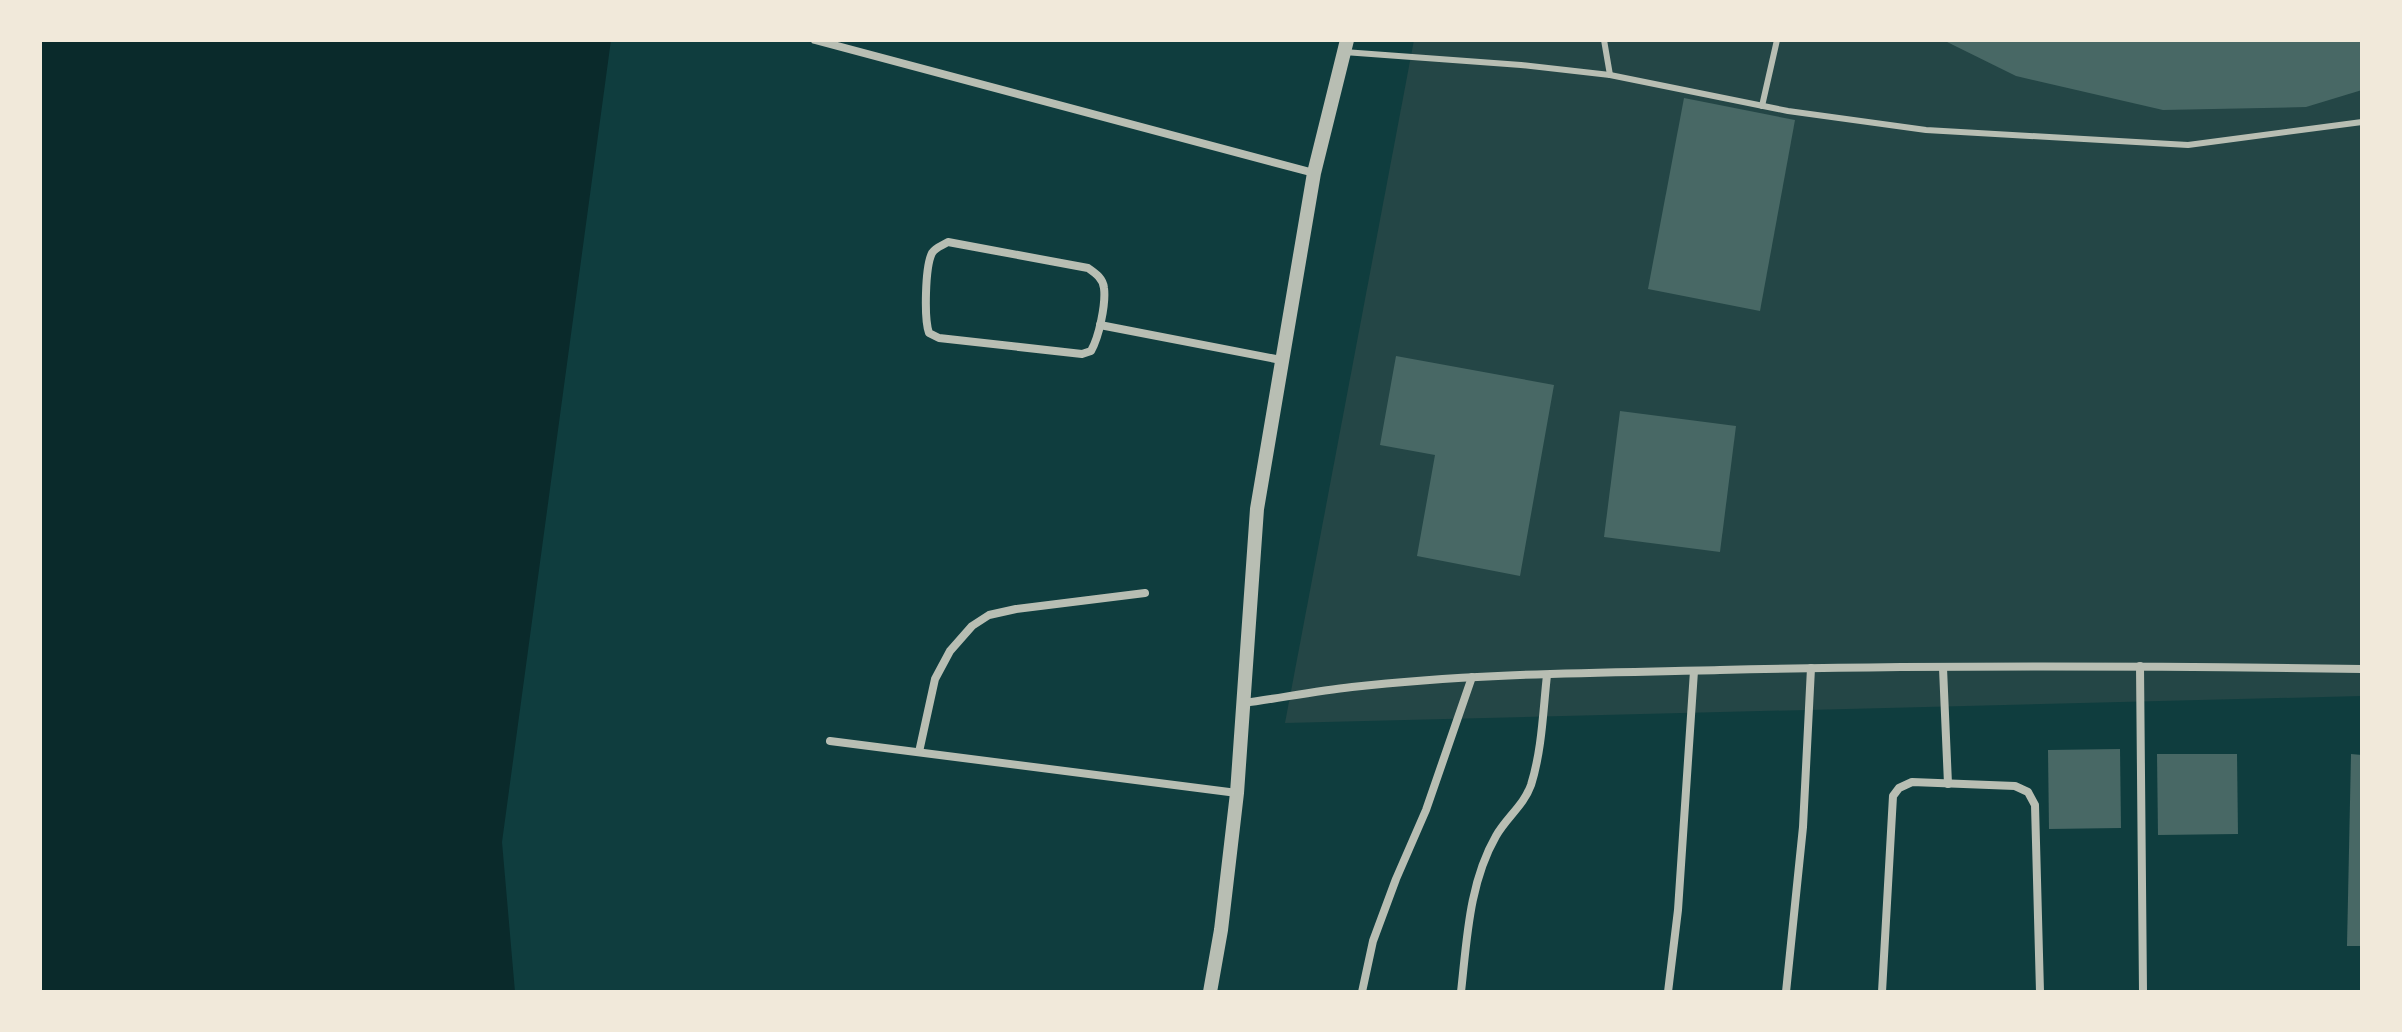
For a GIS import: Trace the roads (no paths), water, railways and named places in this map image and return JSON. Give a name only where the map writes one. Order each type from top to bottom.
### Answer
[{"type":"street","points":[[815,40],[1314,173]]},
{"type":"street","points":[[1210,992],[1221,930],[1237,793],[1257,509],[1314,173],[1345,46]]},
{"type":"street","points":[[948,242],[1088,268],[1104,286],[1100,325],[1091,351],[1082,354],[939,338],[929,333],[925,323],[930,259],[934,249],[948,242]]},
{"type":"street","points":[[1100,325],[1281,360]]},
{"type":"street","points":[[919,752],[935,679],[950,651],[972,626],[989,615],[1016,609],[1145,593]]},
{"type":"street","points":[[1244,703],[1351,687],[1472,677],[1811,668],[2140,666],[2362,669]]},
{"type":"street","points":[[2140,666],[2143,992]]},
{"type":"street","points":[[1786,992],[1803,827],[1811,668]]},
{"type":"street","points":[[1943,668],[1948,784]]},
{"type":"street","points":[[1668,992],[1678,910],[1694,671]]},
{"type":"street","points":[[1461,992],[1469,910],[1484,862],[1497,834],[1530,788],[1537,761],[1547,675]]},
{"type":"street","points":[[1362,992],[1373,941],[1426,810],[1472,677]]},
{"type":"street","points":[[830,741],[1237,793]]},
{"type":"street","points":[[1882,992],[1893,796],[1899,788],[1912,782],[2015,786],[2028,792],[2035,805],[2040,992]]},
{"type":"lane","points":[[1604,40],[1610,75]]},
{"type":"lane","points":[[1762,106],[1777,40]]},
{"type":"lane","points":[[1345,46],[1610,75],[1762,106],[1926,130],[2188,145],[2362,122]]}]
